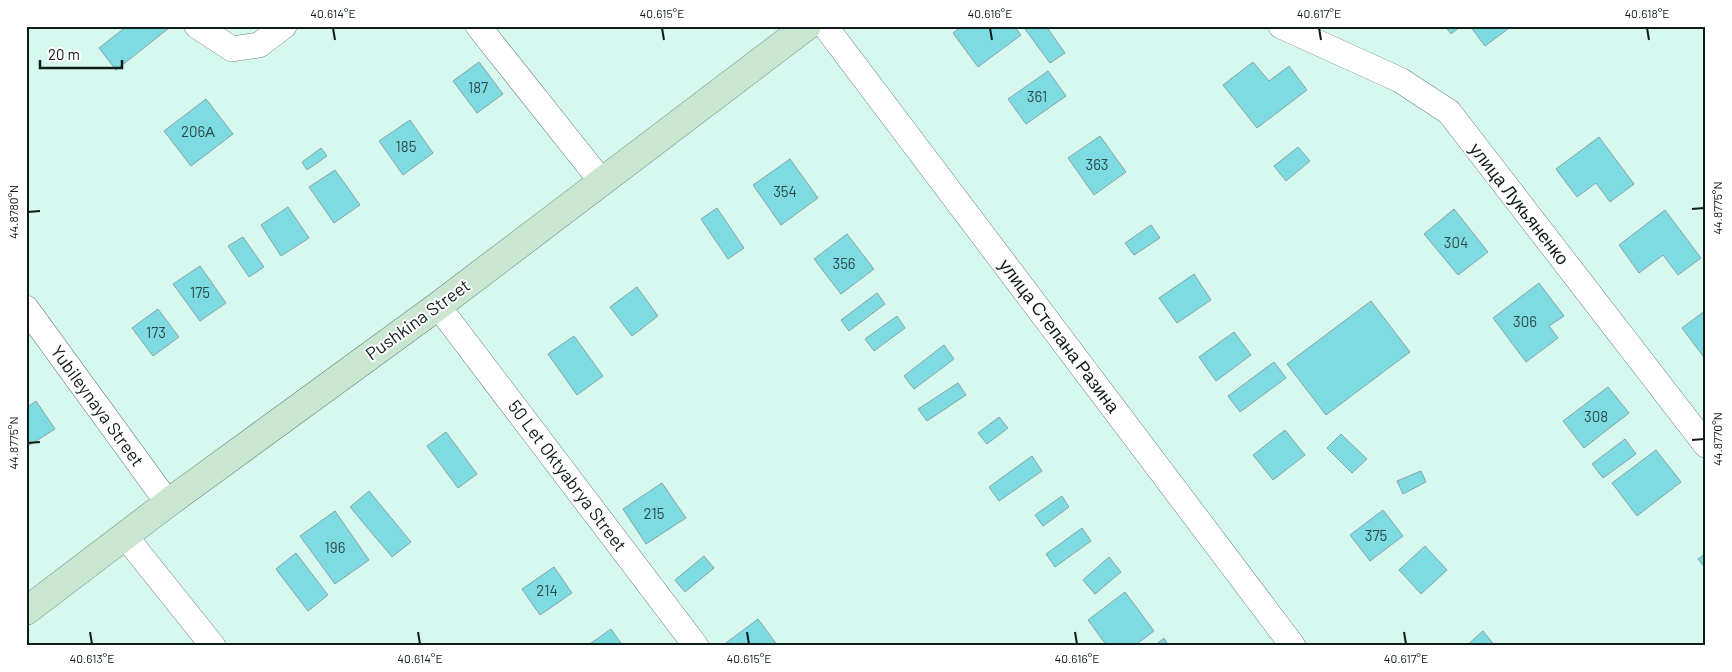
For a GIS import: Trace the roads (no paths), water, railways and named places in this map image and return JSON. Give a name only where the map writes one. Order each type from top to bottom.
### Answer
[{"type":"street","points":[[196,26],[232,49],[259,45],[284,26]]},
{"type":"street","points":[[478,26],[602,182]]},
{"type":"street","name":"Pushkina Street","points":[[26,611],[168,503],[438,306],[807,26]]},
{"type":"street","name":"улица Степана Разина","points":[[825,26],[1293,646]]},
{"type":"street","name":"улица Лукьяненко","points":[[1281,26],[1400,80],[1448,112],[1706,445]]},
{"type":"street","name":"50 Let Oktyabrya Street","points":[[438,306],[696,646]]},
{"type":"street","name":"Yubileynaya Street","points":[[26,308],[168,503]]},
{"type":"street","points":[[125,536],[213,646]]}]
